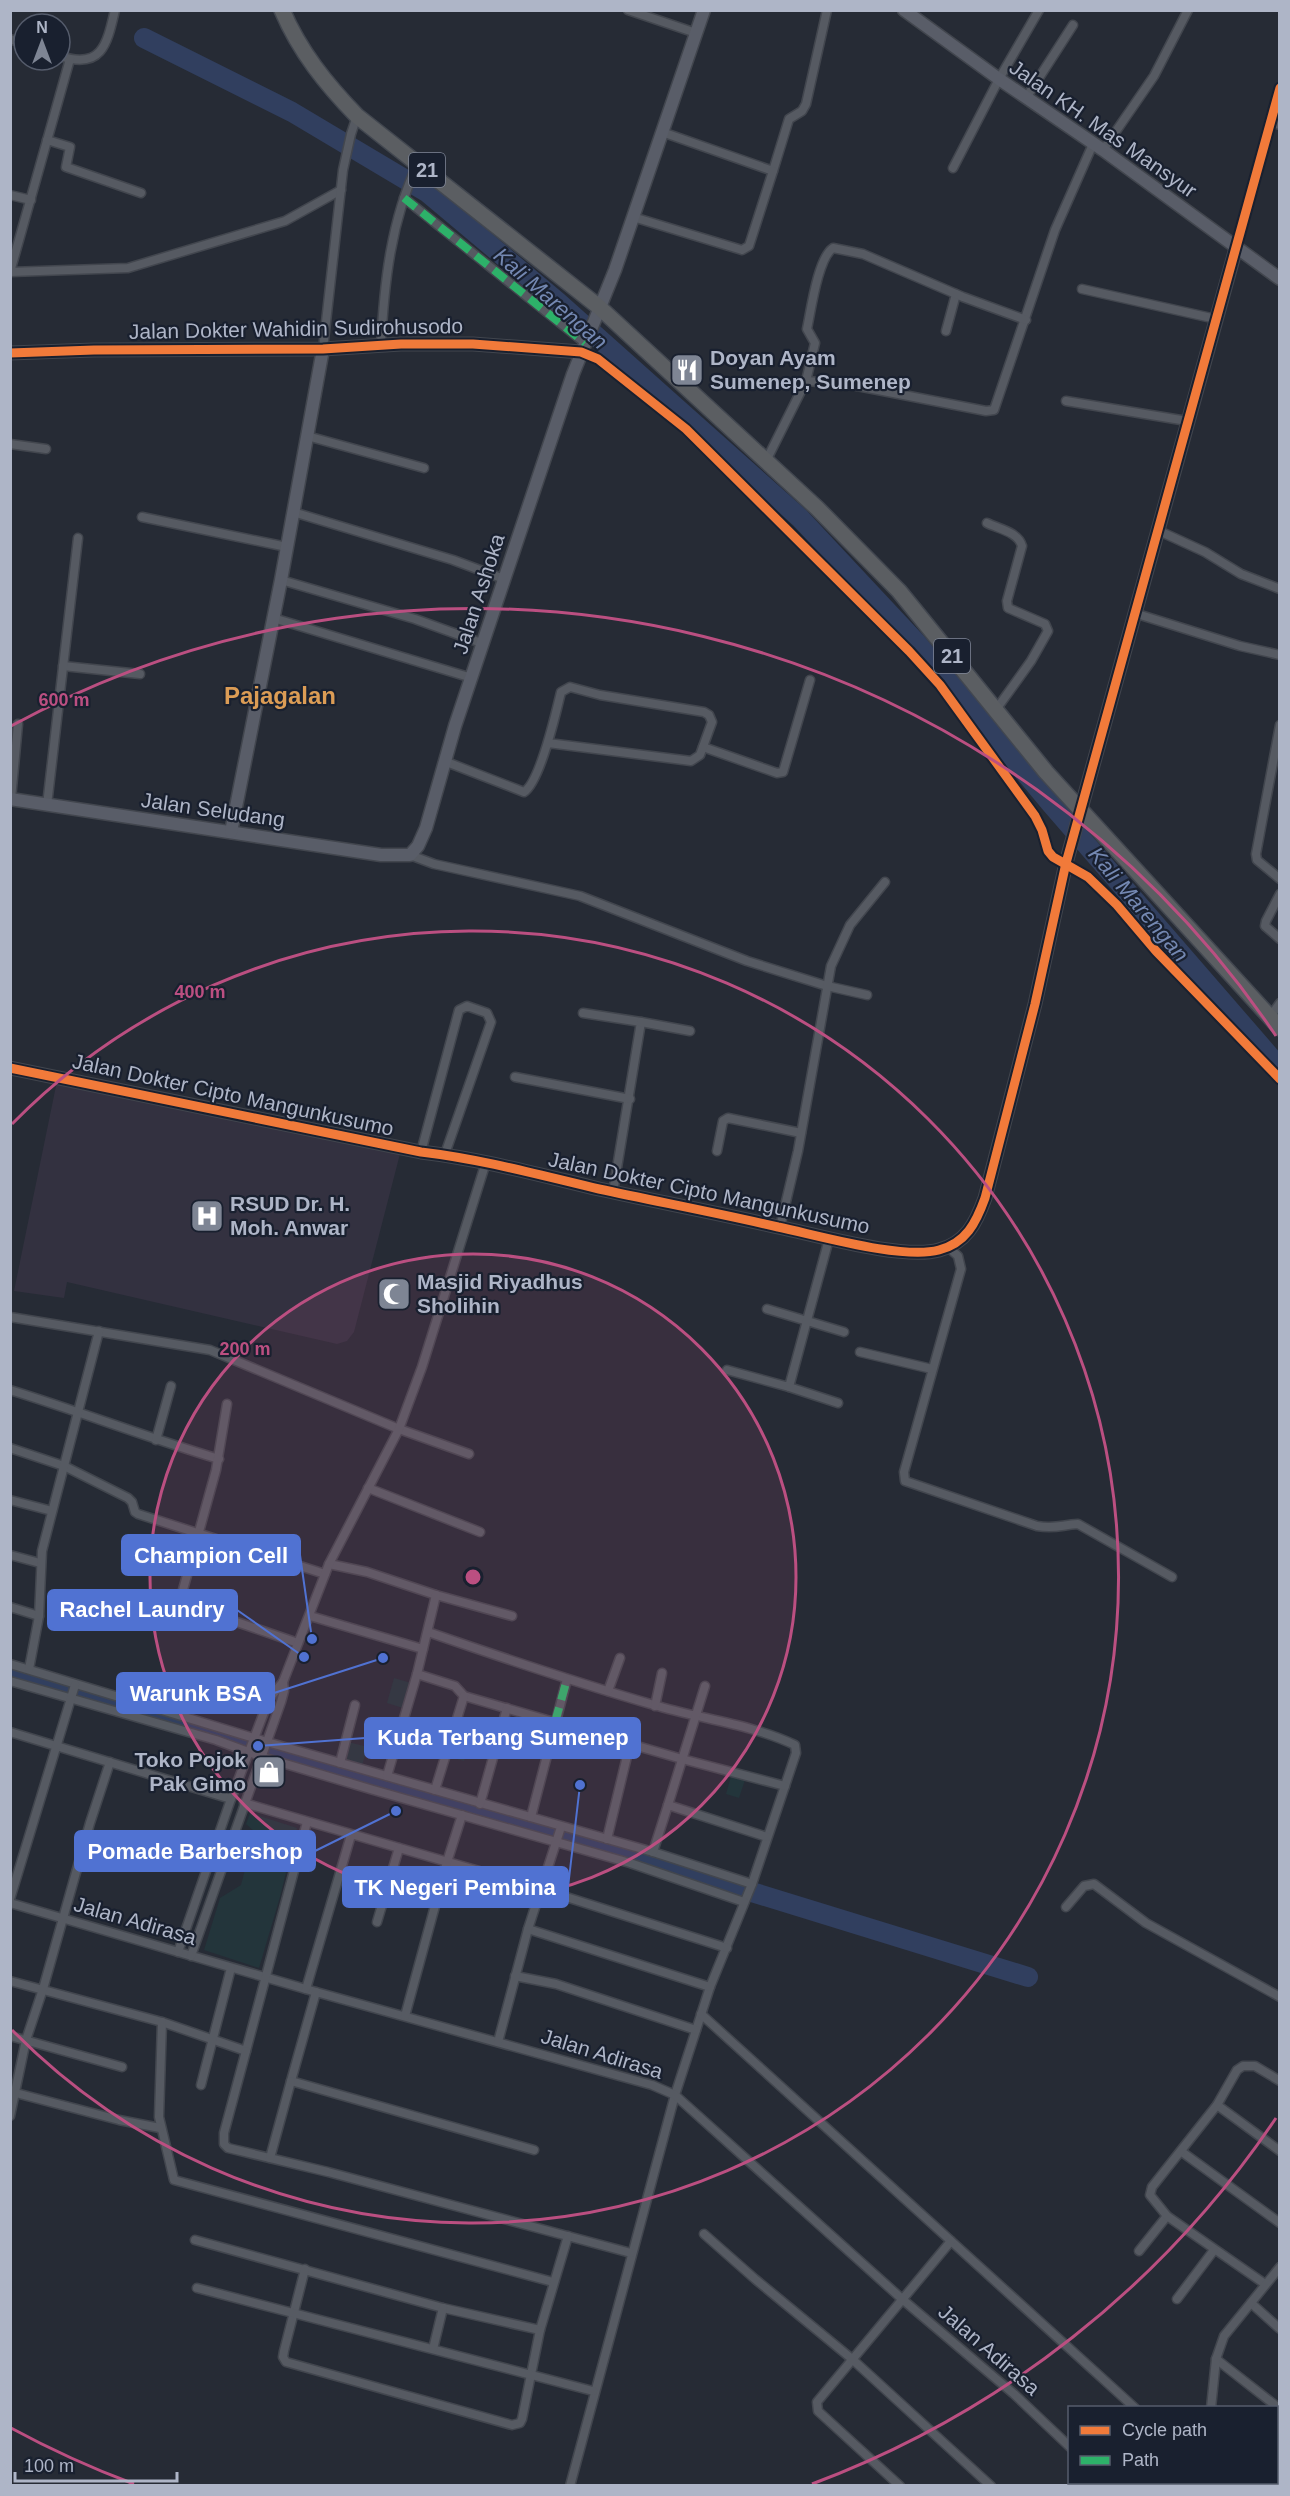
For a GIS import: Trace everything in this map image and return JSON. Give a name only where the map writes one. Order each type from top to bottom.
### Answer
[{"type":"highway","name":"21","points":[[282,10],[306,57],[328,87],[415,170],[596,313],[817,508],[898,591],[1078,819],[1275,1023]]},
{"type":"street","points":[[72,59],[92,59],[99,54],[108,39],[115,10]]},
{"type":"street","points":[[628,10],[696,33]]},
{"type":"street","points":[[583,347],[615,270],[704,10]]},
{"type":"street","points":[[633,217],[742,250],[748,246],[788,122],[806,104],[827,10]]},
{"type":"street","name":"Jalan KH. Mas Mansyur","points":[[904,10],[1280,279]]},
{"type":"street","points":[[953,168],[999,79],[1039,10]]},
{"type":"street","points":[[806,381],[847,384],[994,410],[1055,230],[1098,147],[1154,76],[1188,10]]},
{"type":"street","points":[[1026,98],[1073,25]]},
{"type":"street","points":[[66,72],[10,272],[128,268],[285,221],[341,190]]},
{"type":"street","points":[[1236,248],[1275,123],[1280,88]]},
{"type":"street","points":[[231,831],[281,580],[323,349],[346,152],[357,116]]},
{"type":"street","points":[[662,132],[773,171]]},
{"type":"street","points":[[47,140],[70,147],[66,167],[141,193]]},
{"type":"street","points":[[381,346],[383,296],[404,198],[415,170]]},
{"type":"street","points":[[10,195],[31,200]]},
{"type":"street","points":[[404,198],[583,347],[686,429],[909,651],[940,685],[1035,816],[1048,851],[1053,856],[1067,859],[1117,904],[1156,951],[1280,1079]]},
{"type":"street","points":[[766,461],[806,381],[815,343],[807,329],[819,275],[828,251],[832,248],[863,254],[956,294],[1026,320]]},
{"type":"street","name":"Jalan Dokter Cipto Mangunkusumo","points":[[10,1068],[421,1152],[486,1162],[829,1239],[909,1252],[936,1251],[948,1247],[969,1232],[978,1218],[985,1198],[1035,1004],[1067,859],[1236,248]]},
{"type":"street","points":[[1082,289],[1216,319]]},
{"type":"street","points":[[946,331],[956,294]]},
{"type":"street","name":"Jalan Dokter Wahidin Sudirohusodo","points":[[10,354],[94,350],[323,349],[473,344],[583,347]]},
{"type":"street","name":"Jalan Ashoka","points":[[410,855],[418,846],[426,828],[444,761],[583,347]]},
{"type":"street","points":[[1066,401],[1187,421]]},
{"type":"street","points":[[306,436],[424,468]]},
{"type":"street","points":[[10,444],[46,449]]},
{"type":"street","points":[[293,512],[453,560],[504,579]]},
{"type":"street","points":[[142,517],[287,547]]},
{"type":"street","points":[[987,523],[1016,536],[1022,546],[1007,602],[1008,608],[1045,624],[1048,631],[1031,661],[995,711]]},
{"type":"street","points":[[1157,530],[1205,552],[1241,574],[1280,589]]},
{"type":"street","points":[[46,805],[78,538]]},
{"type":"street","points":[[281,580],[415,619],[484,644]]},
{"type":"street","points":[[1134,614],[1240,646],[1280,654]]},
{"type":"street","points":[[273,618],[472,678]]},
{"type":"street","points":[[63,666],[140,674]]},
{"type":"street","points":[[703,747],[777,773],[783,772],[810,680]]},
{"type":"street","points":[[444,761],[524,792],[532,784],[548,743],[561,693],[565,689],[576,687],[600,695],[704,712],[712,722],[703,747],[696,759],[691,761],[548,743]]},
{"type":"street","points":[[11,799],[18,724]]},
{"type":"street","points":[[1280,726],[1256,854],[1257,860],[1280,879]]},
{"type":"street","name":"Jalan Seludang","points":[[11,799],[381,855],[410,855]]},
{"type":"street","points":[[410,855],[434,864],[580,896],[747,961],[827,986],[867,995]]},
{"type":"street","points":[[780,1227],[801,1133],[831,966],[850,925],[885,882]]},
{"type":"street","points":[[1280,894],[1266,921],[1266,926],[1280,939]]},
{"type":"street","points":[[1275,1023],[1280,1003]]},
{"type":"street","points":[[421,1152],[459,1010],[467,1006],[487,1013],[491,1022],[445,1154]]},
{"type":"street","points":[[583,1013],[690,1030]]},
{"type":"street","points":[[612,1191],[630,1098],[641,1022]]},
{"type":"street","points":[[515,1077],[630,1098]]},
{"type":"street","points":[[717,1151],[723,1121],[728,1118],[801,1133]]},
{"type":"street","points":[[178,1952],[231,1799],[269,1699],[283,1682],[329,1564],[399,1429],[422,1367],[486,1162]]},
{"type":"street","points":[[789,1388],[809,1321],[829,1239]]},
{"type":"street","points":[[948,1247],[958,1257],[961,1269],[904,1472],[905,1481],[1037,1526],[1054,1529],[1078,1524],[1172,1577]]},
{"type":"street","points":[[767,1309],[844,1332]]},
{"type":"street","points":[[10,1317],[210,1350],[399,1429],[469,1454]]},
{"type":"street","points":[[28,1669],[39,1616],[40,1563],[99,1331]]},
{"type":"street","points":[[860,1353],[932,1369]]},
{"type":"street","points":[[727,1370],[838,1403]]},
{"type":"street","points":[[156,1440],[171,1386]]},
{"type":"street","points":[[10,1390],[80,1411],[156,1440],[219,1459]]},
{"type":"street","points":[[227,1404],[219,1459],[200,1532],[180,1592],[183,1602],[298,1643]]},
{"type":"street","points":[[10,1448],[64,1466],[128,1498],[135,1512],[325,1574]]},
{"type":"street","points":[[368,1488],[480,1532]]},
{"type":"street","points":[[10,1500],[52,1511]]},
{"type":"street","points":[[10,1555],[40,1563]]},
{"type":"street","points":[[329,1564],[367,1572],[436,1595],[512,1616]]},
{"type":"street","points":[[387,1776],[417,1674],[436,1595]]},
{"type":"street","points":[[10,1607],[39,1616]]},
{"type":"street","points":[[310,1616],[423,1649]]},
{"type":"street","points":[[428,1632],[655,1706],[738,1726],[795,1745],[796,1753],[785,1786],[750,1887],[710,1987],[675,2095],[648,2200],[593,2391],[570,2486]]},
{"type":"street","points":[[608,1691],[620,1658]]},
{"type":"street","points":[[10,1664],[267,1742],[653,1852],[750,1887]]},
{"type":"street","points":[[655,1706],[662,1673]]},
{"type":"street","points":[[417,1674],[454,1686],[464,1696],[682,1759],[785,1786]]},
{"type":"street","points":[[531,1817],[567,1678]]},
{"type":"street","points":[[10,1681],[111,1708],[262,1757],[630,1863],[744,1902]]},
{"type":"street","points":[[191,1956],[281,1702],[284,1691],[283,1682]]},
{"type":"street","points":[[10,1899],[75,1685]]},
{"type":"street","points":[[653,1852],[705,1686]]},
{"type":"street","points":[[435,1790],[464,1696]]},
{"type":"street","points":[[339,1763],[355,1705]]},
{"type":"street","points":[[480,1804],[507,1708]]},
{"type":"street","points":[[10,1731],[231,1799]]},
{"type":"street","points":[[399,1733],[447,1748]]},
{"type":"street","points":[[607,1839],[630,1744]]},
{"type":"street","points":[[10,2116],[13,2092],[26,2040],[110,1762]]},
{"type":"street","points":[[244,1803],[541,1889],[727,1948]]},
{"type":"street","points":[[668,1805],[767,1836]]},
{"type":"street","points":[[405,2016],[462,1815]]},
{"type":"street","points":[[307,1822],[224,2133],[224,2144],[228,2148],[631,2253]]},
{"type":"street","points":[[498,2042],[528,1929],[561,1827]]},
{"type":"street","points":[[306,1989],[351,1835]]},
{"type":"street","points":[[377,1922],[399,1848]]},
{"type":"street","points":[[1066,1907],[1084,1886],[1094,1884],[1146,1923],[1280,1996]]},
{"type":"street","name":"Jalan Adirasa","points":[[10,1904],[652,2085],[675,2095],[902,2299],[1014,2394],[1068,2445]]},
{"type":"street","points":[[528,1929],[710,1987]]},
{"type":"street","points":[[201,2085],[211,2038],[231,1968]]},
{"type":"street","points":[[515,1976],[556,1984],[696,2030]]},
{"type":"street","points":[[10,1981],[162,2022],[246,2051]]},
{"type":"street","points":[[270,2158],[316,1992]]},
{"type":"street","points":[[701,2014],[1133,2406]]},
{"type":"street","points":[[162,2022],[160,2128],[172,2178],[554,2282]]},
{"type":"street","points":[[10,2036],[122,2067]]},
{"type":"street","points":[[1265,2284],[1167,2216],[1151,2200],[1150,2191],[1217,2105],[1237,2070],[1243,2066],[1255,2066],[1280,2081]]},
{"type":"street","points":[[291,2081],[534,2150]]},
{"type":"street","points":[[13,2092],[119,2120],[160,2128]]},
{"type":"street","points":[[1217,2105],[1280,2151]]},
{"type":"street","points":[[1182,2152],[1280,2223]]},
{"type":"street","points":[[1138,2251],[1167,2216]]},
{"type":"street","points":[[704,2234],[852,2359],[991,2486]]},
{"type":"street","points":[[305,2269],[283,2357],[286,2362],[512,2426],[520,2423],[522,2419],[540,2330],[568,2236]]},
{"type":"street","points":[[195,2240],[443,2308],[540,2330]]},
{"type":"street","points":[[900,2486],[818,2411],[818,2398],[951,2241]]},
{"type":"street","points":[[1177,2299],[1214,2250]]},
{"type":"street","points":[[1211,2406],[1216,2359],[1224,2336],[1280,2267]]},
{"type":"street","points":[[197,2288],[593,2391]]},
{"type":"street","points":[[1251,2303],[1280,2329]]},
{"type":"street","points":[[433,2349],[443,2308]]},
{"type":"street","points":[[1216,2359],[1276,2406]]},
{"type":"shaded area","name":"RSUD Dr. H. Moh. Anwar","points":[[57,1081],[401,1150],[354,1332],[347,1341],[337,1344],[67,1282],[64,1298],[14,1291]]},
{"type":"shaded area","points":[[394,1678],[411,1683],[403,1708],[387,1703]]},
{"type":"shaded area","points":[[348,1742],[368,1747],[362,1765],[343,1760]]},
{"type":"shaded area","points":[[450,1747],[467,1751],[464,1761],[447,1756]]},
{"type":"shaded area","points":[[731,1776],[745,1780],[739,1798],[726,1794]]},
{"type":"shaded area","points":[[250,1813],[297,1828],[259,1968],[204,1950],[220,1898],[241,1885],[255,1832],[246,1824]]},
{"type":"waterway","name":"Kali Marengan","points":[[144,38],[292,112],[428,193],[559,303],[800,518],[915,641],[1052,805],[1280,1068]]},
{"type":"waterway","points":[[10,1674],[246,1743]]},
{"type":"waterway","points":[[270,1752],[570,1836],[1028,1977]]},
{"type":"marked path","points":[[404,198],[585,343]]},
{"type":"marked path","points":[[555,1722],[567,1679]]},
{"type":"cycle path","points":[[10,1068],[421,1152],[488,1163],[860,1245],[904,1252],[923,1252],[948,1247],[963,1237],[974,1224],[985,1198],[1035,1004],[1066,863],[1280,88]]},
{"type":"cycle path","points":[[10,353],[94,350],[323,349],[401,344],[473,344],[581,352],[598,359],[686,429],[909,651],[940,685],[1035,816],[1048,851],[1053,857],[1088,877],[1117,905],[1156,951],[1280,1079]]},
{"type":"place","name":"Doyan Ayam Sumenep, Sumenep","points":[[687,370]]},
{"type":"place","name":"RSUD Dr. H. Moh. Anwar","points":[[207,1216]]},
{"type":"place","name":"Masjid Riyadhus Sholihin","points":[[394,1294]]},
{"type":"place","name":"Champion Cell","points":[[312,1639]]},
{"type":"place","name":"Rachel Laundry","points":[[304,1657]]},
{"type":"place","name":"Warunk BSA","points":[[383,1658]]},
{"type":"place","name":"Kuda Terbang Sumenep","points":[[258,1746]]},
{"type":"place","name":"Toko Pojok Pak Gimo","points":[[269,1772]]},
{"type":"place","name":"TK Negeri Pembina","points":[[580,1785]]},
{"type":"place","name":"Pomade Barbershop","points":[[396,1811]]},
{"type":"district","name":"Pajagalan","points":[[280,696]]}]
